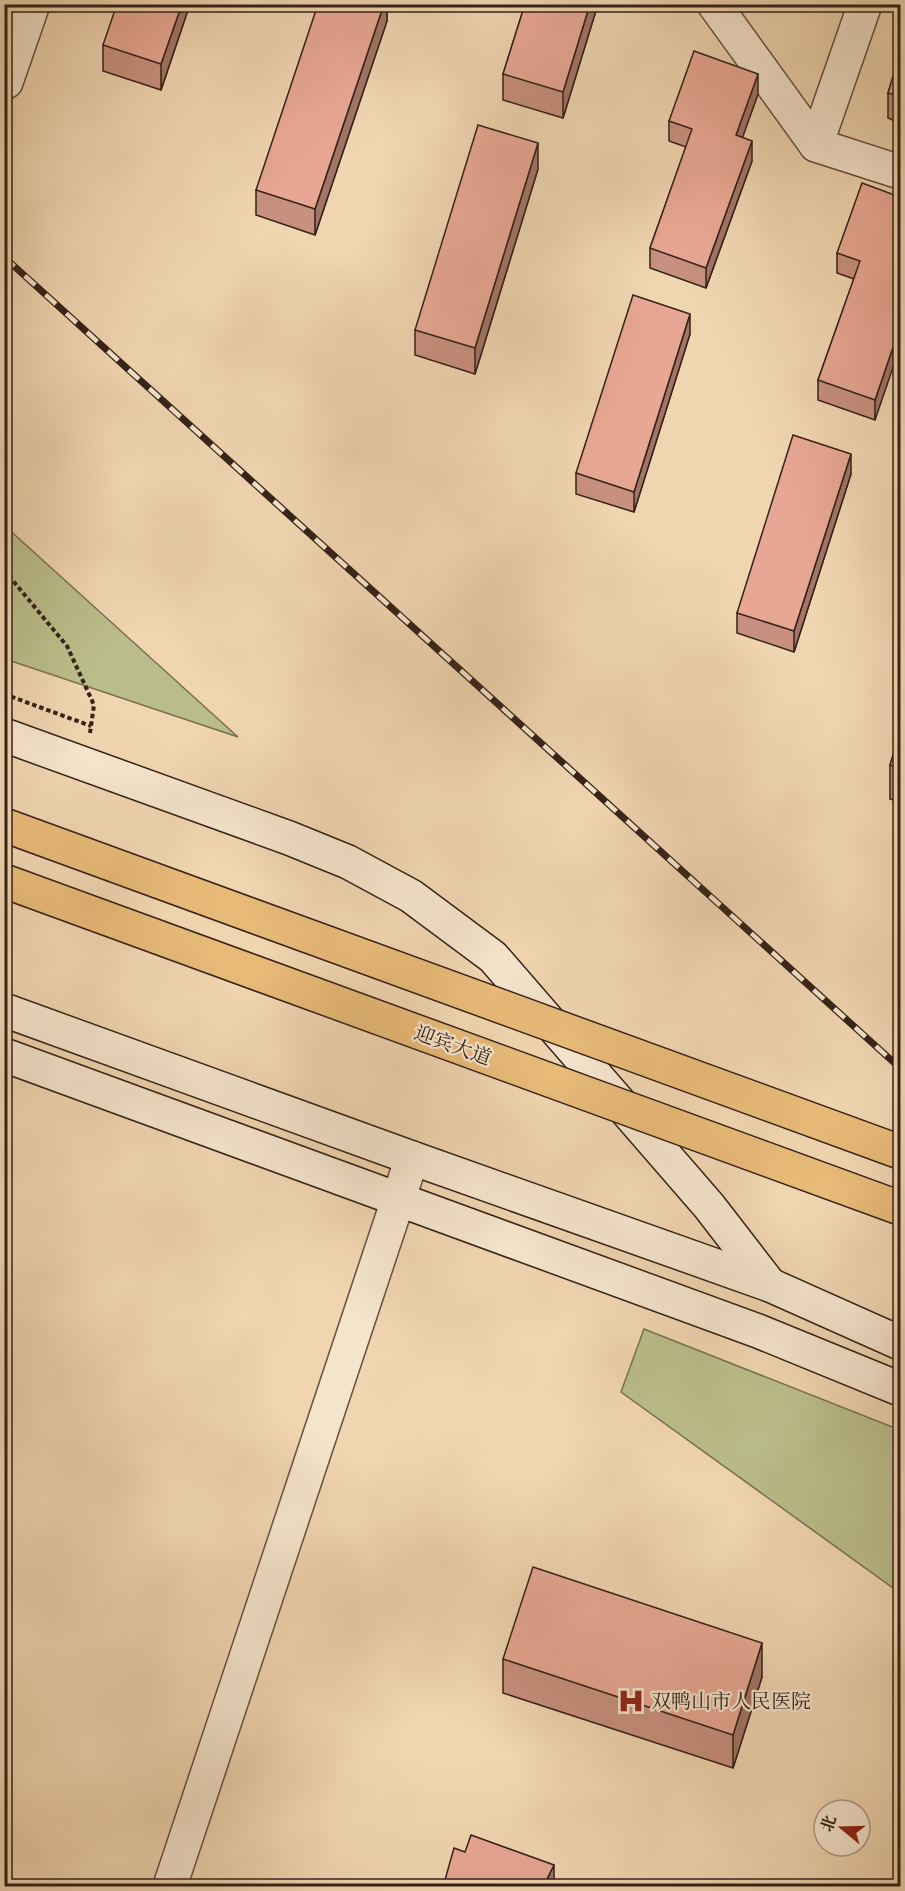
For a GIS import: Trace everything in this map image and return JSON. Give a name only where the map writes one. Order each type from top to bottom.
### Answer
[{"type":"main road","points":[[6,82],[33,4]]},
{"type":"main road","points":[[714,4],[816,145],[900,172]]},
{"type":"main road","points":[[816,145],[865,4]]},
{"type":"main road","points":[[4,735],[289,838],[348,862],[411,896],[493,957],[709,1206],[770,1285]]},
{"type":"main road","points":[[4,825],[900,1152]]},
{"type":"main road","name":"迎宾大道","points":[[4,881],[900,1208]]},
{"type":"main road","points":[[4,1010],[770,1285],[900,1343]]},
{"type":"main road","points":[[4,1055],[758,1330],[900,1389]]},
{"type":"main road","points":[[170,1887],[412,1158]]},
{"type":"path","points":[[4,570],[67,646],[94,705],[85,764]]},
{"type":"path","points":[[4,694],[91,726]]},
{"type":"green space","points":[[5,526],[238,737],[5,659]]},
{"type":"green space","points":[[644,1329],[900,1430],[900,1593],[621,1392]]},
{"type":"building","points":[[117,4],[182,4],[161,64],[103,45]]},
{"type":"building","points":[[318,4],[384,4],[315,209],[256,190]]},
{"type":"building","points":[[525,4],[590,4],[563,92],[503,74]]},
{"type":"building","points":[[694,51],[758,74],[736,135],[752,141],[706,268],[650,248],[692,129],[669,121]]},
{"type":"building","points":[[900,53],[900,97],[888,93]]},
{"type":"building","points":[[478,125],[538,143],[475,348],[415,330]]},
{"type":"building","points":[[862,183],[900,197],[900,327],[875,400],[818,380],[860,261],[837,253]]},
{"type":"building","points":[[633,295],[690,314],[634,492],[576,473]]},
{"type":"building","points":[[793,435],[851,454],[794,631],[737,613]]},
{"type":"building","points":[[900,733],[900,768],[890,765]]},
{"type":"building","points":[[533,1567],[762,1643],[733,1735],[503,1659]]},
{"type":"building","points":[[471,1835],[554,1865],[547,1879],[570,1887],[443,1887],[454,1848],[465,1852]]},
{"type":"railway","points":[[4,257],[900,1068]]},
{"type":"place","name":"双鸭山市人民医院","points":[[631,1701]]}]
